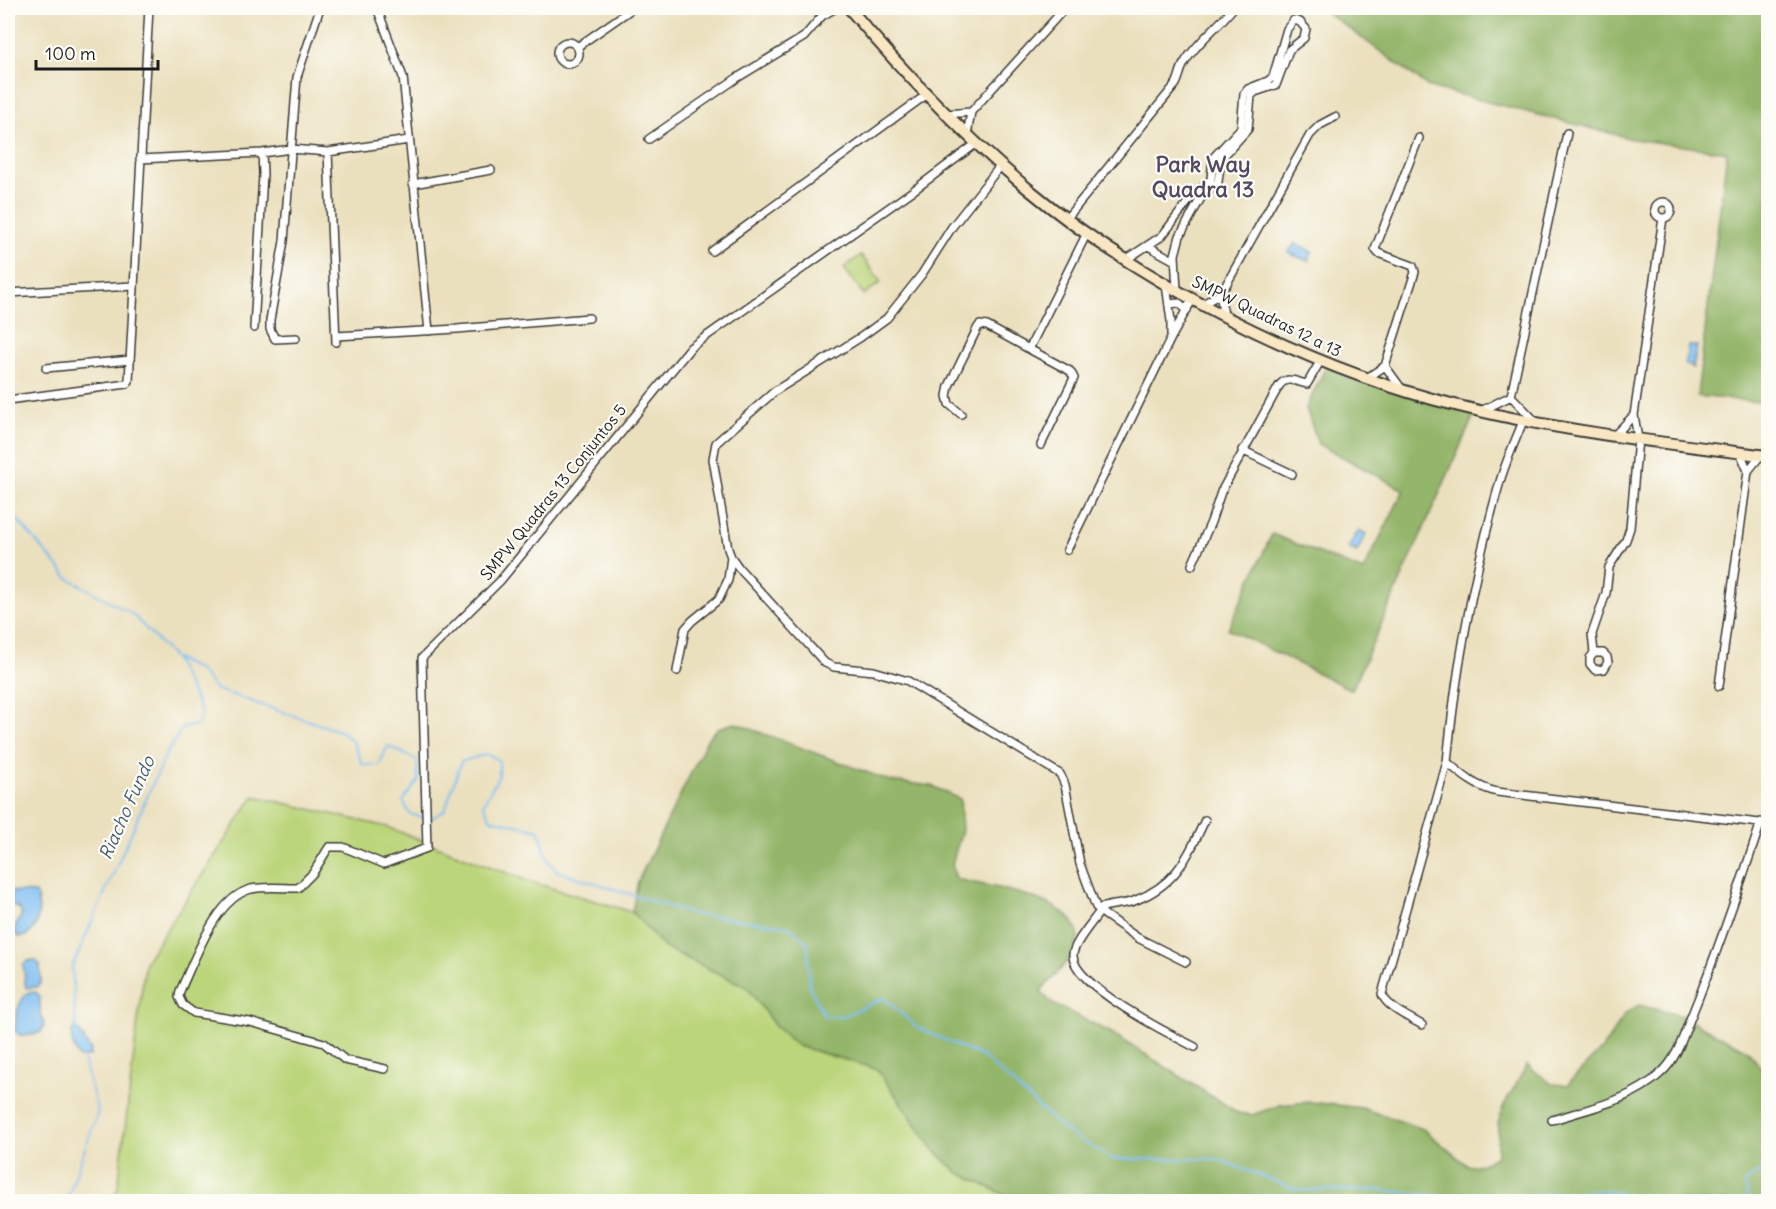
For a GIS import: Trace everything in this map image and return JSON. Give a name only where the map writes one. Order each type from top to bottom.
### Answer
[{"type":"street","points":[[8,400],[127,384],[148,8]]},
{"type":"street","points":[[296,338],[275,339],[270,329],[270,320],[284,242],[297,77],[320,8]]},
{"type":"street","points":[[376,8],[403,77],[429,331]]},
{"type":"street","points":[[577,47],[633,8]]},
{"type":"street","points":[[822,16],[825,8]]},
{"type":"street","points":[[649,139],[738,78],[804,37],[822,16],[836,8]]},
{"type":"street","name":"SMPW Quadras 12 a 13","points":[[849,8],[926,95],[1027,188],[1126,260],[1177,290],[1275,340],[1367,378],[1479,411],[1522,421],[1614,436],[1764,456]]},
{"type":"street","points":[[968,135],[970,112],[1065,8]]},
{"type":"street","points":[[1067,218],[1176,84],[1184,62],[1204,37],[1219,25],[1233,8]]},
{"type":"street","points":[[1126,260],[1167,231],[1191,198],[1211,179],[1213,158],[1241,128],[1244,94],[1248,89],[1273,77],[1287,28],[1294,20],[1300,22],[1306,29],[1304,38],[1289,50],[1278,84],[1251,96],[1248,129],[1221,159],[1218,182],[1205,193],[1186,224],[1176,248],[1177,290]]},
{"type":"street","points":[[712,251],[926,95]]},
{"type":"street","points":[[945,114],[970,112]]},
{"type":"street","points":[[1170,313],[1177,315],[1198,301],[1220,294],[1239,265],[1310,135],[1320,125],[1335,117]]},
{"type":"street","points":[[1511,396],[1567,133]]},
{"type":"street","points":[[1367,378],[1385,366],[1415,272],[1413,266],[1378,254],[1375,249],[1419,138]]},
{"type":"street","points":[[140,159],[262,153],[291,149],[328,152],[409,140]]},
{"type":"street","name":"SMPW Quadras 13 Conjuntos 5","points":[[385,1069],[345,1060],[324,1043],[250,1022],[194,1013],[183,1005],[179,997],[215,920],[228,901],[250,889],[298,888],[313,873],[329,847],[343,847],[384,864],[427,848],[422,658],[500,581],[691,347],[977,143]]},
{"type":"street","points":[[328,152],[336,339],[588,318]]},
{"type":"street","points":[[254,328],[263,174],[262,153]]},
{"type":"street","points":[[677,671],[684,629],[719,599],[728,580],[731,557],[713,459],[716,443],[775,391],[861,338],[887,318],[922,274],[956,221],[1001,165]]},
{"type":"street","points":[[413,184],[491,170]]},
{"type":"street","points":[[1594,653],[1594,627],[1606,593],[1609,567],[1626,540],[1630,528],[1638,439],[1634,415],[1663,218]]},
{"type":"street","points":[[1029,349],[1087,232]]},
{"type":"street","points":[[1148,246],[1175,261]]},
{"type":"street","points":[[1166,283],[1171,338]]},
{"type":"street","points":[[8,293],[134,286]]},
{"type":"street","points":[[1220,294],[1224,315]]},
{"type":"street","points":[[1169,304],[1179,303],[1186,311]]},
{"type":"street","points":[[1066,550],[1186,311]]},
{"type":"street","points":[[961,414],[949,404],[947,391],[978,327],[987,326],[1070,371],[1074,378],[1041,445]]},
{"type":"street","points":[[46,368],[130,360]]},
{"type":"street","points":[[1192,565],[1221,492],[1242,450],[1281,383],[1290,379],[1307,384],[1321,360]]},
{"type":"street","points":[[1385,366],[1402,390]]},
{"type":"street","points":[[1479,411],[1511,396]]},
{"type":"street","points":[[1511,396],[1537,423]]},
{"type":"street","points":[[1614,436],[1634,415]]},
{"type":"street","points":[[1422,1024],[1390,1005],[1384,1000],[1382,994],[1447,762],[1455,685],[1478,566],[1500,483],[1522,421]]},
{"type":"street","points":[[1242,450],[1292,474]]},
{"type":"street","points":[[1719,686],[1748,471],[1740,452]]},
{"type":"street","points":[[1748,471],[1764,456]]},
{"type":"street","points":[[731,557],[825,663],[834,668],[874,671],[908,681],[1060,774],[1065,785],[1080,864],[1091,896],[1099,910],[1138,938],[1186,962]]},
{"type":"street","points":[[1447,762],[1471,782],[1497,792],[1765,823],[1710,971],[1680,1044],[1667,1068],[1635,1091],[1552,1120]]},
{"type":"street","points":[[1195,1047],[1154,1026],[1106,996],[1090,982],[1075,963],[1074,950],[1099,910],[1136,900],[1163,886],[1172,878],[1183,864],[1205,820]]},
{"type":"green space","points":[[1321,8],[1768,8],[1768,403],[1697,396],[1727,152],[1633,139],[1429,87]]},
{"type":"green space","points":[[861,255],[881,282],[864,295],[844,268]]},
{"type":"green space","points":[[1328,363],[1476,411],[1352,690],[1228,629],[1272,534],[1363,571],[1404,490],[1318,444],[1306,408]]},
{"type":"green space","points":[[735,723],[890,781],[932,786],[960,799],[962,830],[952,864],[956,879],[1029,896],[1064,913],[1075,924],[1077,945],[1063,966],[1041,991],[1051,1003],[1110,1032],[1238,1113],[1252,1115],[1280,1105],[1310,1102],[1362,1108],[1423,1129],[1468,1166],[1483,1164],[1497,1156],[1498,1124],[1503,1107],[1527,1065],[1552,1084],[1567,1085],[1602,1049],[1626,1013],[1639,1005],[1682,1016],[1747,1050],[1768,1076],[1768,1201],[1024,1202],[1014,1199],[959,1173],[935,1151],[877,1069],[798,1046],[775,1026],[747,987],[665,948],[632,912],[638,881],[708,738],[718,728]]},
{"type":"green space","points":[[254,796],[387,827],[528,881],[632,912],[665,948],[747,987],[775,1026],[798,1046],[877,1069],[935,1151],[959,1173],[1014,1199],[1024,1201],[111,1202],[118,1187],[145,962]]},
{"type":"water","points":[[1295,243],[1312,252],[1308,261],[1288,253]]},
{"type":"water","points":[[1688,346],[1697,346],[1693,368],[1685,364]]},
{"type":"water","points":[[1359,530],[1366,534],[1357,552],[1348,548]]},
{"type":"water","points":[[8,891],[35,893],[39,906],[35,927],[31,932],[19,937],[13,931],[22,914],[19,908],[8,904]]},
{"type":"water","points":[[35,960],[40,965],[41,982],[37,987],[26,988],[23,965],[27,961]]},
{"type":"water","points":[[29,992],[36,992],[40,997],[40,1013],[44,1024],[41,1032],[33,1035],[20,1035],[15,1031],[17,1015],[22,1000]]},
{"type":"water","points":[[77,1028],[91,1051],[90,1056],[79,1058],[75,1051],[72,1036],[73,1029]]},
{"type":"waterway","name":"Riacho Fundo","points":[[8,509],[68,578],[132,614],[174,658],[202,713],[197,725],[183,728],[167,752],[72,967],[76,1030]]},
{"type":"waterway","points":[[174,658],[199,670],[215,689],[342,732],[353,742],[363,765],[379,765],[388,746],[417,760],[418,781],[403,801],[410,814],[430,819],[445,810],[461,762],[487,754],[499,760],[499,776],[483,804],[491,819],[539,830],[548,860],[557,871],[693,914],[788,926],[808,943],[809,986],[824,1016],[843,1016],[884,998],[916,1027],[983,1057],[1067,1132],[1112,1159],[1217,1159],[1297,1190],[1382,1190],[1467,1199],[1609,1190],[1651,1202]]},
{"type":"waterway","name":"Riacho Fundo","points":[[66,1202],[98,1112],[82,1056]]},
{"type":"waterway","points":[[1749,1202],[1745,1182],[1759,1172],[1768,1176]]},
{"type":"district","name":"Park Way Quadra 13","points":[[1203,176]]}]
